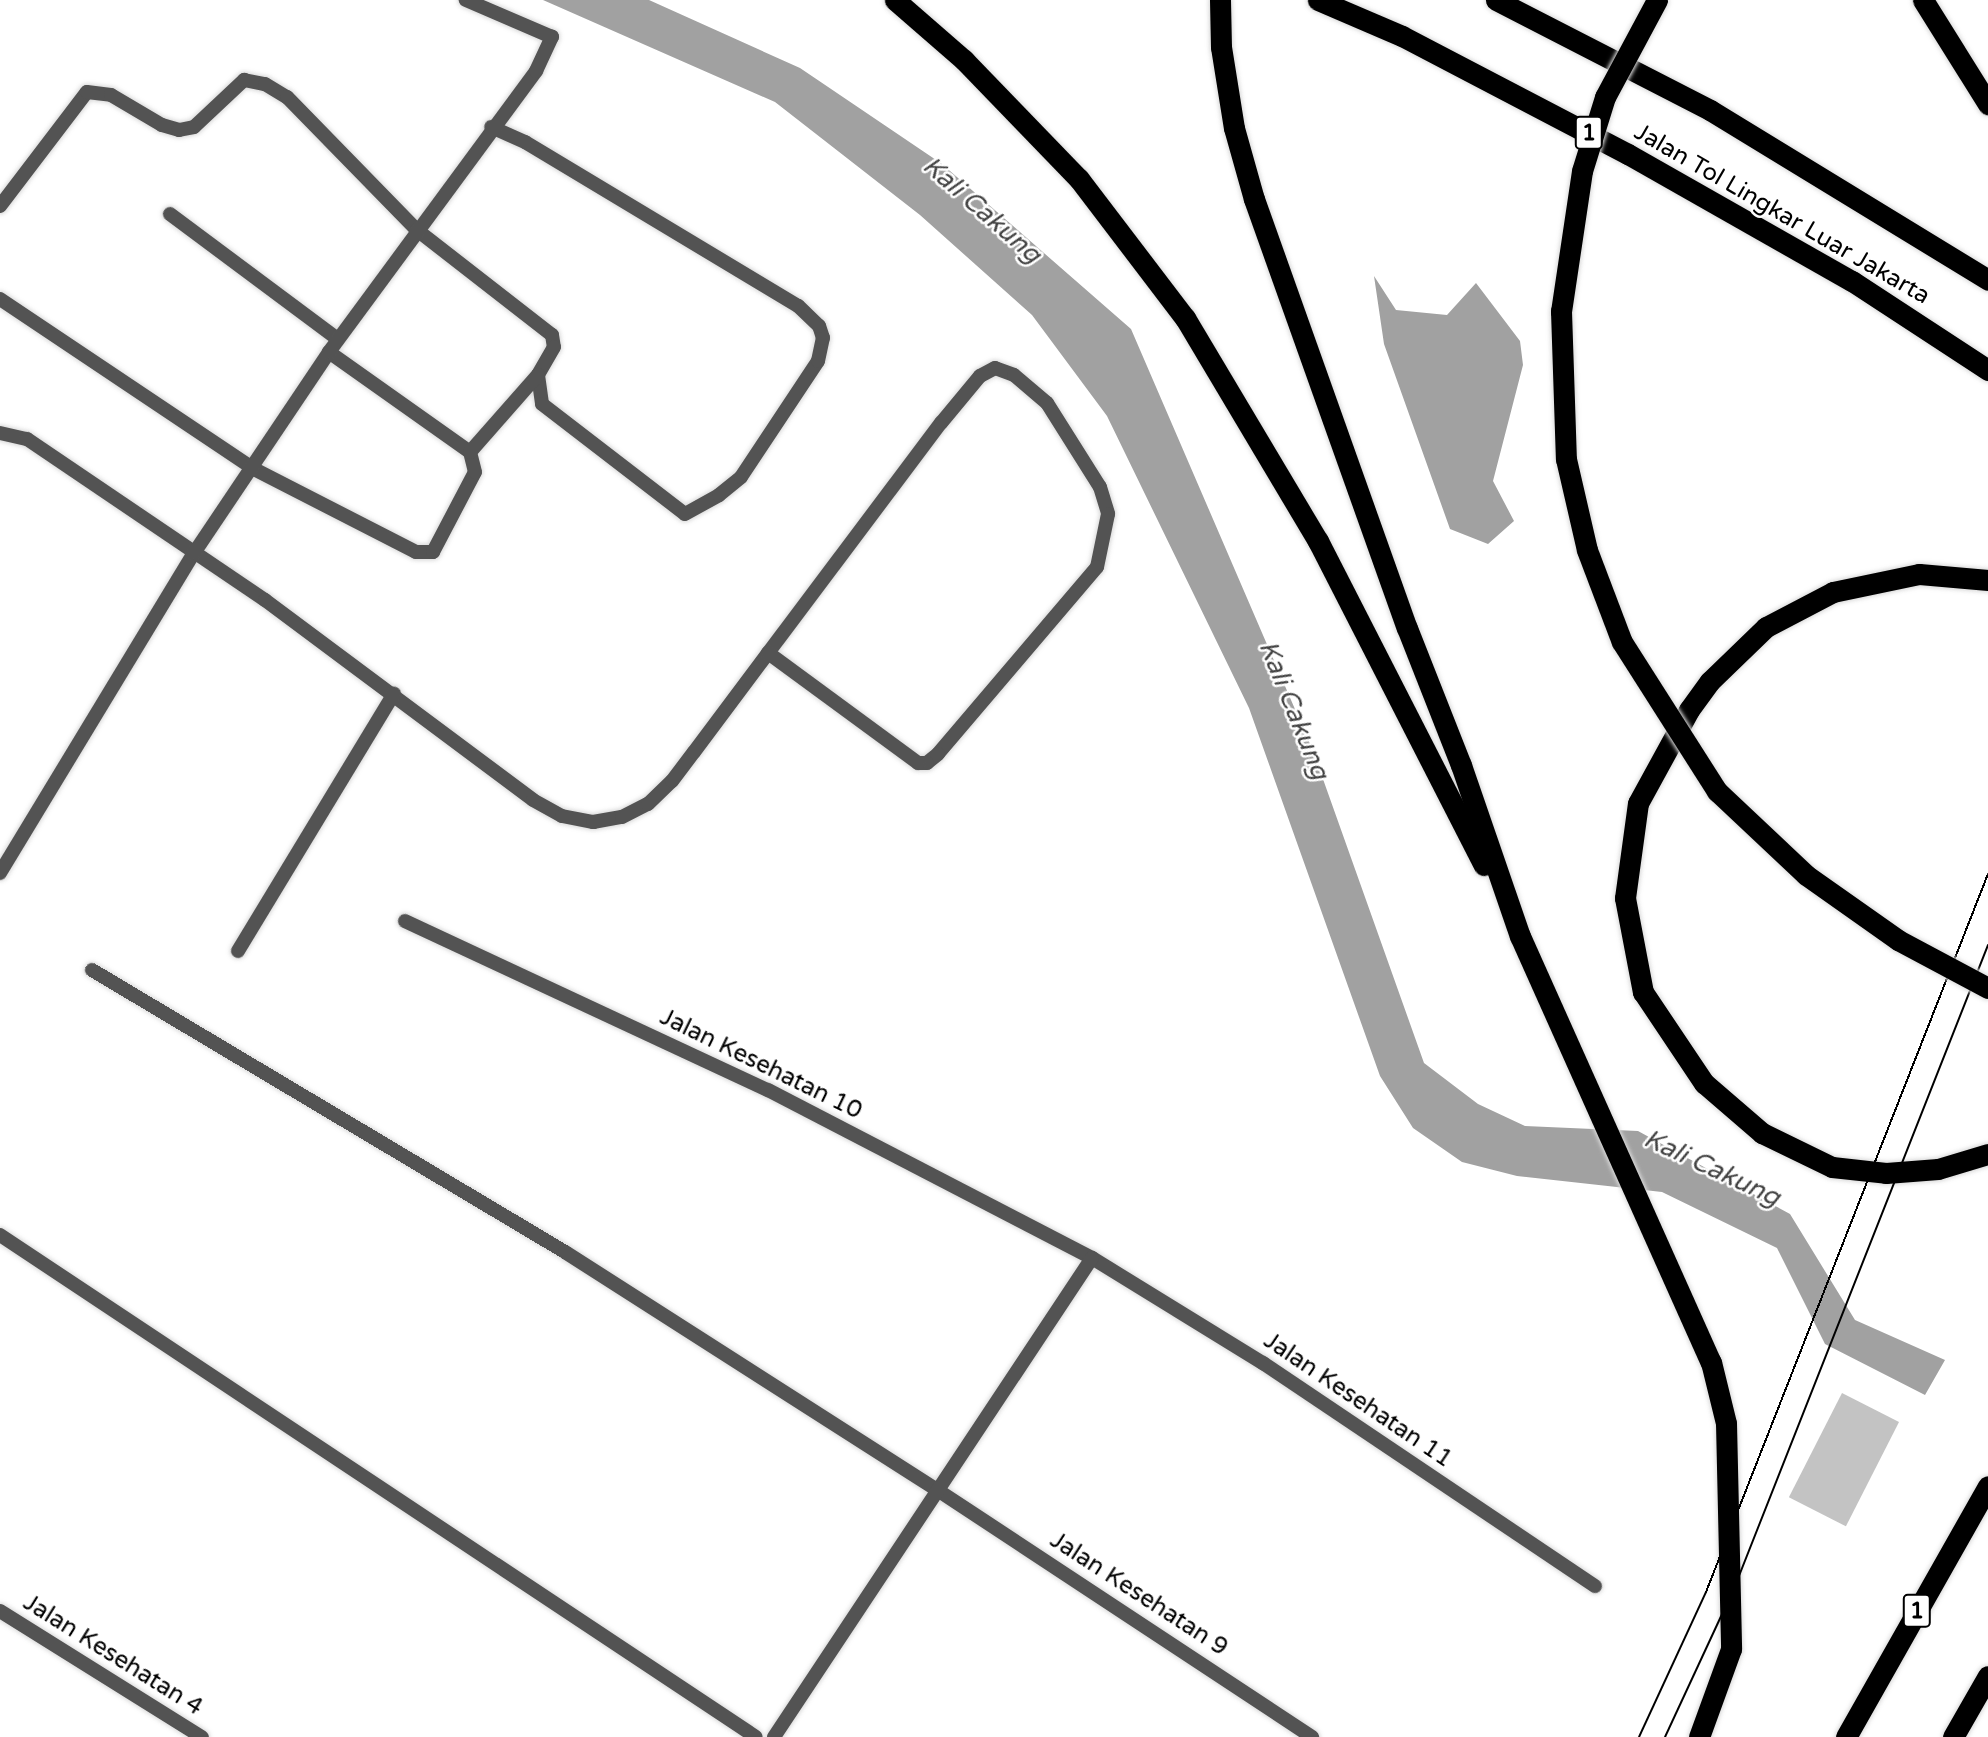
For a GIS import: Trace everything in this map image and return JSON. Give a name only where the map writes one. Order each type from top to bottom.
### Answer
[{"type":"highway","points":[[894,0],[964,60],[1079,179],[1185,318],[1318,541],[1517,929]]},
{"type":"highway","points":[[1220,0],[1220,47],[1231,114],[1254,199],[1517,929],[1574,1062],[1711,1362],[1726,1423],[1731,1649],[1699,1737]]},
{"type":"highway","name":"Jalan Tol Lingkar Luar Jakarta","points":[[1318,0],[1402,36],[1628,154],[1852,281],[1988,370]]},
{"type":"highway","name":"Jalan Tol Lingkar Luar Jakarta","points":[[1496,0],[1710,110],[1988,280]]},
{"type":"highway","points":[[1657,0],[1605,97],[1590,146],[1561,311],[1566,459],[1587,550],[1622,642],[1717,791],[1806,876],[1898,940],[1988,988]]},
{"type":"highway","points":[[1923,0],[1988,104]]},
{"type":"highway","points":[[1988,580],[1919,574],[1845,590],[1766,627],[1710,681],[1689,710],[1638,803],[1625,898],[1630,940],[1643,992],[1704,1083],[1762,1133],[1832,1167],[1886,1173],[1938,1168],[1988,1154]]},
{"type":"highway","name":"1","points":[[1846,1737],[1988,1486]]},
{"type":"highway","points":[[1953,1737],[1988,1675]]},
{"type":"street","points":[[0,873],[194,553],[254,469],[338,339],[491,127],[536,71],[552,37],[466,0]]},
{"type":"street","points":[[0,206],[88,92],[104,93],[162,125],[179,130],[194,127],[237,85],[250,79],[287,97],[417,230],[552,335],[554,347],[538,375],[470,452]]},
{"type":"street","points":[[491,127],[525,142],[798,306],[813,317],[823,338],[818,361],[741,477],[685,514],[542,404],[538,375]]},
{"type":"street","points":[[170,214],[338,339]]},
{"type":"street","points":[[0,299],[254,469],[425,554],[439,545],[475,472],[470,452],[329,352]]},
{"type":"street","points":[[0,433],[27,439],[194,553],[394,694],[533,800],[562,816],[593,821],[622,817],[648,804],[672,781],[768,653],[980,376],[995,368],[1014,374],[1047,403],[1100,487],[1108,514],[1100,556],[1076,597],[938,754],[927,763],[918,763],[768,653]]},
{"type":"street","points":[[238,951],[394,694]]},
{"type":"street","name":"Jalan Kesehatan 10","points":[[405,921],[768,1090],[1093,1258]]},
{"type":"street","name":"Jalan Kesehatan 9","points":[[92,970],[565,1252],[939,1491],[1312,1737]]},
{"type":"street","points":[[0,1236],[756,1737]]},
{"type":"street","points":[[774,1737],[1093,1258]]},
{"type":"street","name":"Jalan Kesehatan 11","points":[[1093,1258],[1263,1363],[1595,1586]]},
{"type":"street","name":"Jalan Kesehatan 4","points":[[0,1611],[202,1737]]},
{"type":"water","name":"Kali Cakung","points":[[543,0],[649,0],[800,68],[942,164],[1131,329],[1313,751],[1424,1063],[1478,1104],[1525,1126],[1638,1131],[1790,1214],[1855,1320],[1945,1360],[1925,1395],[1825,1344],[1777,1248],[1662,1192],[1517,1176],[1462,1162],[1413,1128],[1380,1076],[1249,708],[1107,416],[1032,315],[920,215],[775,102]]},
{"type":"water","points":[[1374,276],[1396,310],[1447,315],[1476,283],[1520,341],[1523,365],[1493,481],[1514,521],[1488,544],[1450,529],[1384,344]]},
{"type":"building","points":[[1842,1393],[1899,1422],[1846,1526],[1789,1497]]},
{"type":"tram line","points":[[1639,1737],[1706,1592],[1988,874]]},
{"type":"tram line","points":[[1665,1737],[1735,1586],[1988,945]]}]
